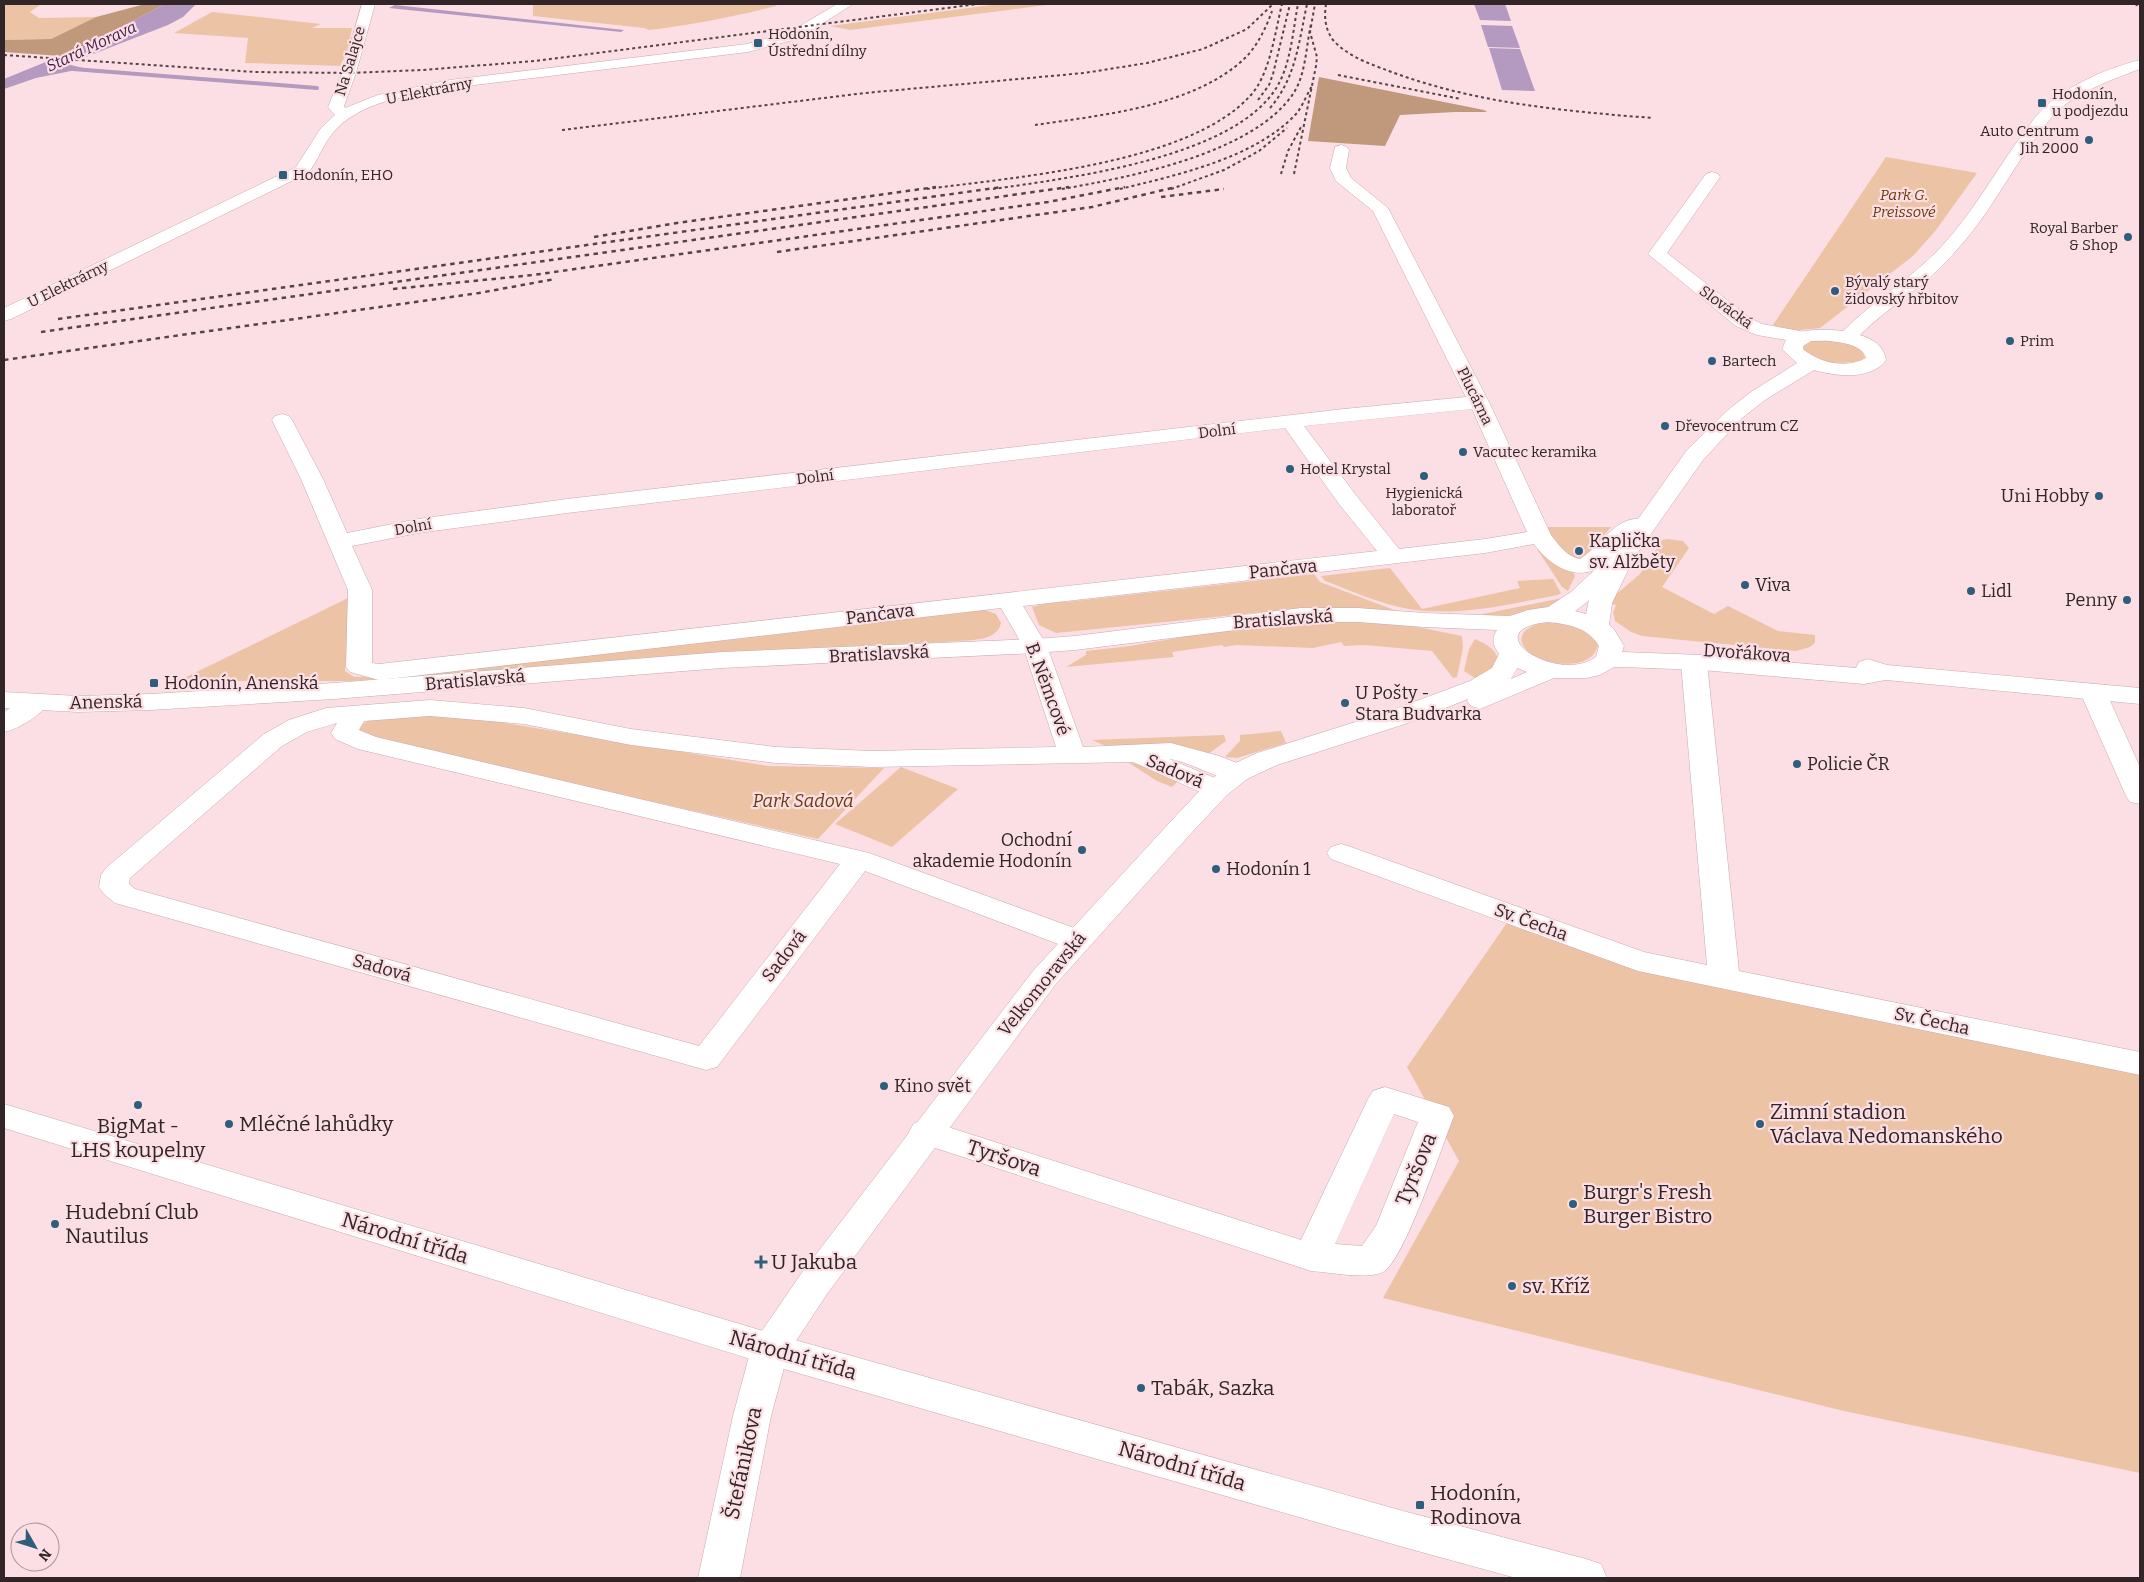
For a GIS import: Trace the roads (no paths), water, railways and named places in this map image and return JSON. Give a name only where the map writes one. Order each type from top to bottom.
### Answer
[{"type":"street","name":"Na Salajce","points":[[344,116],[336,107],[349,73],[368,4]]},
{"type":"street","name":"U Elektrárny","points":[[4,315],[302,170],[326,130],[344,116],[379,100],[415,90],[450,84],[724,52],[766,44],[795,35],[846,4]]},
{"type":"street","points":[[1847,338],[1862,321],[1921,275],[1948,250],[1962,234],[2007,167],[2048,112],[2063,100],[2099,79],[2140,64]]},
{"type":"street","name":"Plucárna","points":[[1341,150],[1338,168],[1344,181],[1380,208],[1479,402],[1540,536],[1553,554],[1563,562],[1584,566],[1598,558],[1627,529],[1644,525]]},
{"type":"street","name":"Slovácká","points":[[1712,178],[1657,254],[1738,319],[1757,329],[1798,341]]},
{"type":"street","points":[[1822,335],[1847,338],[1872,349],[1877,356],[1876,360],[1868,366],[1848,369],[1812,363],[1797,355],[1798,341],[1822,335]]},
{"type":"street","points":[[1601,631],[1600,603],[1622,558],[1678,476],[1714,434],[1758,396],[1812,363]]},
{"type":"street","points":[[1393,556],[1347,499],[1291,422],[1479,402]]},
{"type":"street","points":[[282,420],[312,479],[340,541]]},
{"type":"street","name":"Dolní","points":[[340,541],[418,526],[566,506],[1291,422]]},
{"type":"street","name":"Pančava","points":[[340,541],[360,590],[359,666],[367,670],[379,672],[1485,546],[1540,536]]},
{"type":"street","points":[[1553,615],[1579,597],[1622,558]]},
{"type":"street","name":"B. Němcové","points":[[1007,600],[1035,646],[1072,754]]},
{"type":"street","name":"Bratislavská","points":[[334,691],[722,660],[1035,646],[1084,642],[1301,615],[1366,616],[1424,620],[1446,628],[1511,640]]},
{"type":"street","points":[[1511,640],[1526,618],[1553,615],[1568,617],[1601,631],[1612,645],[1612,654],[1606,661]]},
{"type":"street","name":"Dvořákova","points":[[1601,631],[1646,645],[1816,659],[1864,666],[1886,672],[2140,696]]},
{"type":"street","name":"Velkomoravská","points":[[1511,640],[1535,667],[1550,671],[1583,671],[1597,668],[1606,661]]},
{"type":"street","name":"Velkomoravská","points":[[770,1349],[814,1284],[926,1132],[1044,978],[1077,940],[1227,781],[1267,760],[1396,718],[1493,679],[1502,673],[1511,640]]},
{"type":"street","name":"Dvořákova","points":[[1606,661],[1647,659],[1696,673],[1864,676],[1886,672]]},
{"type":"street","name":"Velkomoravská","points":[[1396,718],[1478,702],[1550,671]]},
{"type":"street","points":[[1696,673],[1724,978]]},
{"type":"street","name":"Anenská","points":[[4,700],[78,704],[334,691]]},
{"type":"street","points":[[2093,692],[2140,796]]},
{"type":"street","points":[[4,724],[37,702]]},
{"type":"street","name":"Sadová","points":[[859,858],[706,1058],[125,896],[114,887],[116,876],[273,740],[298,726],[326,716],[356,713],[430,708],[524,716],[631,737],[776,755],[872,759],[1134,754],[1227,781]]},
{"type":"street","points":[[356,713],[344,734],[367,743],[859,858],[1077,940]]},
{"type":"street","name":"Sv. Čecha","points":[[1341,853],[1638,961],[2140,1064]]},
{"type":"street","name":"Tyršova","points":[[926,1132],[1311,1256],[1372,1261],[1392,1231],[1437,1116],[1385,1099],[1311,1256]]},
{"type":"street","name":"Národní třída","points":[[4,1116],[770,1349],[1411,1531],[1586,1578]]},
{"type":"street","name":"Štefánikova","points":[[719,1578],[752,1416],[770,1349]]},
{"type":"water","name":"Stará Morava","points":[[165,4],[196,4],[183,17],[168,25],[70,63],[71,65],[83,68],[81,69],[36,78],[4,89],[4,79],[87,45]]},
{"type":"water","points":[[1474,4],[1505,4],[1511,21],[1480,20]]},
{"type":"water","points":[[395,5],[624,30],[621,32],[389,8]]},
{"type":"water","points":[[1481,25],[1512,26],[1520,48],[1488,47]]},
{"type":"water","points":[[1489,48],[1520,49],[1535,91],[1502,90]]},
{"type":"waterway","name":"Stará Morava","points":[[73,69],[317,88]]},
{"type":"railway","points":[[4,55],[255,72],[349,73],[422,70],[535,61],[978,4]]},
{"type":"railway","points":[[562,130],[865,93],[1084,73],[1147,63],[1203,49],[1247,29],[1273,4]]},
{"type":"railway","points":[[927,189],[1006,179],[1099,163],[1144,152],[1186,138],[1222,119],[1250,96],[1257,87],[1271,53],[1282,4]]},
{"type":"railway","points":[[1258,100],[1269,85],[1273,74],[1290,4]]},
{"type":"railway","points":[[993,189],[1106,171],[1190,147],[1227,130],[1257,110],[1278,85],[1289,56],[1298,4]]},
{"type":"railway","points":[[1270,108],[1279,96],[1291,72],[1299,45],[1307,4]]},
{"type":"railway","points":[[1312,86],[1317,57],[1310,32],[1315,4]]},
{"type":"railway","points":[[1326,4],[1326,23],[1328,32],[1333,40],[1352,55],[1389,71],[1453,91],[1519,104],[1653,118]]},
{"type":"railway","points":[[2135,4],[2140,7]]},
{"type":"railway","points":[[1035,125],[1145,106],[1172,99],[1198,89],[1222,76],[1248,55],[1260,37],[1272,11]]},
{"type":"railway","points":[[1062,189],[1121,178],[1188,160],[1220,147],[1249,132],[1274,115],[1293,94],[1301,78],[1311,24]]},
{"type":"railway","points":[[1338,75],[1461,99]]},
{"type":"railway","points":[[1120,189],[1166,178],[1214,163],[1260,142],[1280,129],[1297,113],[1312,86]]},
{"type":"railway","points":[[1294,174],[1312,86]]},
{"type":"railway","points":[[1281,174],[1288,151],[1301,127]]},
{"type":"railway","points":[[1171,189],[1224,170],[1259,151],[1287,128]]},
{"type":"railway","points":[[594,237],[677,223],[936,187]]},
{"type":"railway","points":[[58,319],[1002,187]]},
{"type":"railway","points":[[41,332],[1069,187]]},
{"type":"railway","points":[[393,289],[533,275],[1048,202],[1125,187]]},
{"type":"railway","points":[[777,252],[1092,207],[1176,187]]},
{"type":"railway","points":[[1161,197],[1224,189]]},
{"type":"railway","points":[[4,360],[479,293],[555,279]]},
{"type":"place","name":"Hodonín, Ústřední dílny","points":[[758,43]]},
{"type":"place","name":"Hodonín, u podjezdu","points":[[2042,103]]},
{"type":"place","name":"Auto Centrum Jih 2000","points":[[2089,140]]},
{"type":"place","name":"Hodonín, EHO","points":[[283,175]]},
{"type":"place","name":"Royal Barber & Shop","points":[[2128,237]]},
{"type":"place","name":"Bývalý starý židovský hřbitov","points":[[1835,291]]},
{"type":"place","name":"Prim","points":[[2010,341]]},
{"type":"place","name":"Bartech","points":[[1712,361]]},
{"type":"place","name":"Dřevocentrum CZ","points":[[1665,426]]},
{"type":"place","name":"Vacutec keramika","points":[[1463,452]]},
{"type":"place","name":"Hotel Krystal","points":[[1290,469]]},
{"type":"place","name":"Hygienická laboratoř","points":[[1424,476]]},
{"type":"place","name":"Uni Hobby","points":[[2099,496]]},
{"type":"place","name":"Kaplička sv. Alžběty","points":[[1579,551]]},
{"type":"place","name":"Viva","points":[[1745,585]]},
{"type":"place","name":"Lidl","points":[[1971,591]]},
{"type":"place","name":"Penny","points":[[2127,600]]},
{"type":"place","name":"Hodonín, Anenská","points":[[154,683]]},
{"type":"place","name":"U Pošty - Stara Budvarka","points":[[1345,703]]},
{"type":"place","name":"Policie ČR","points":[[1797,764]]},
{"type":"place","name":"Ochodní akademie Hodonín","points":[[1082,850]]},
{"type":"place","name":"Hodonín 1","points":[[1216,869]]},
{"type":"place","name":"Kino svět","points":[[884,1086]]},
{"type":"place","name":"BigMat - LHS koupelny","points":[[138,1105]]},
{"type":"place","name":"Mléčné lahůdky","points":[[229,1124]]},
{"type":"place","name":"Zimní stadion Václava Nedomanského","points":[[1760,1124]]},
{"type":"place","name":"Burgr's Fresh Burger Bistro","points":[[1573,1204]]},
{"type":"place","name":"Hudební Club Nautilus","points":[[55,1224]]},
{"type":"place","name":"U Jakuba","points":[[761,1262]]},
{"type":"place","name":"sv. Kříž","points":[[1512,1286]]},
{"type":"place","name":"Tabák, Sazka","points":[[1141,1388]]},
{"type":"place","name":"Hodonín, Rodinova","points":[[1420,1505]]},
{"type":"park label","name":"Park G. Preissové","points":[[1904,204]]},
{"type":"park label","name":"Park Sadová","points":[[803,801]]}]
